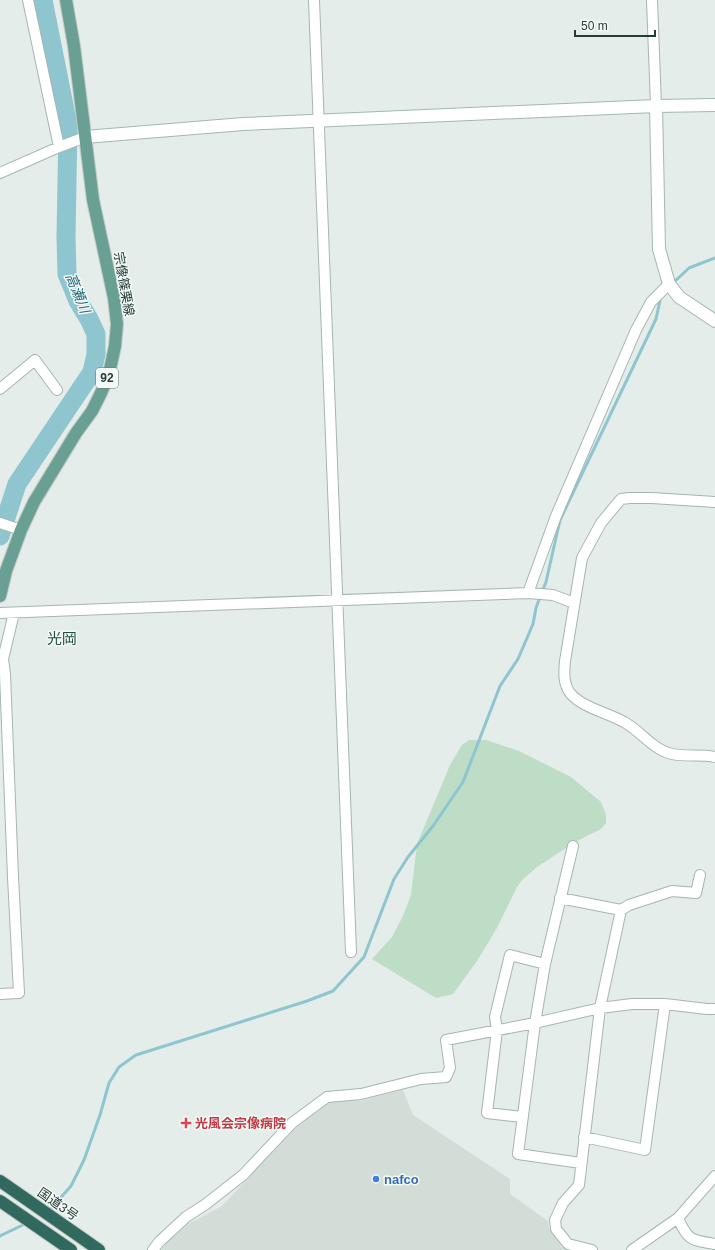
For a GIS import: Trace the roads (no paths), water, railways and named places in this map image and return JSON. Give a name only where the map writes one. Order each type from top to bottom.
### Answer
[{"type":"highway","name":"国道3号","points":[[0,1181],[99,1250]]},
{"type":"highway","points":[[0,1201],[71,1250]]},
{"type":"main road","name":"宗像篠栗線","points":[[0,596],[6,571],[21,530],[49,475],[92,411],[109,374],[116,346],[114,298],[81,139],[74,46],[66,0]]},
{"type":"street","points":[[28,0],[61,146]]},
{"type":"street","points":[[314,0],[351,952]]},
{"type":"street","points":[[652,0],[659,249],[669,284],[679,297],[715,321]]},
{"type":"street","points":[[0,173],[61,146],[81,139],[243,124],[656,106],[715,105]]},
{"type":"street","points":[[528,593],[556,516],[636,330],[651,302],[669,284]]},
{"type":"street","points":[[0,388],[35,360],[57,390]]},
{"type":"street","points":[[715,502],[652,498],[621,499],[601,523],[582,558],[564,668],[566,685],[571,694],[583,703],[625,722],[658,748],[671,754],[715,757]]},
{"type":"street","points":[[0,523],[21,530]]},
{"type":"street","points":[[0,613],[528,593],[553,595],[574,603]]},
{"type":"street","points":[[0,994],[19,993],[5,674],[3,659],[14,612]]},
{"type":"street","points":[[573,846],[545,964],[535,1023],[518,1154],[581,1163]]},
{"type":"street","points":[[560,898],[621,910],[629,905],[672,891],[696,893],[700,875]]},
{"type":"street","points":[[592,1250],[568,1244],[556,1230],[555,1220],[563,1203],[578,1185],[600,1008],[621,910]]},
{"type":"street","points":[[522,1117],[487,1113],[496,1030],[495,1017],[510,955],[545,964]]},
{"type":"street","points":[[153,1250],[159,1242],[186,1217],[206,1204],[244,1175],[292,1123],[327,1097],[361,1094],[421,1079],[446,1077],[450,1068],[446,1040],[535,1023],[600,1008],[632,1004],[665,1004],[715,1009]]},
{"type":"street","points":[[584,1137],[644,1150],[665,1004]]},
{"type":"street","points":[[632,1250],[678,1218],[715,1176]]},
{"type":"street","points":[[678,1218],[684,1231],[689,1237],[695,1241],[715,1244]]},
{"type":"waterway","name":"高瀬川","points":[[0,536],[17,484],[92,372],[96,354],[96,334],[78,301],[67,274],[66,237],[68,125],[43,0]]},
{"type":"waterway","points":[[673,283],[689,268],[715,258]]},
{"type":"waterway","points":[[542,592],[546,582],[560,520],[656,319],[661,296]]},
{"type":"waterway","points":[[48,1212],[71,1186],[84,1160],[100,1115],[109,1083],[119,1067],[136,1055],[307,1001],[333,991],[364,957],[394,879],[408,857],[433,826],[463,782],[500,686],[518,659],[533,624],[540,597]]},
{"type":"waterway","points":[[0,1236],[27,1223]]},
{"type":"place","name":"光風会宗像病院","points":[[186,1123]]},
{"type":"place","name":"nafco","points":[[376,1179]]},
{"type":"district","name":"光岡","points":[[62,638]]}]
